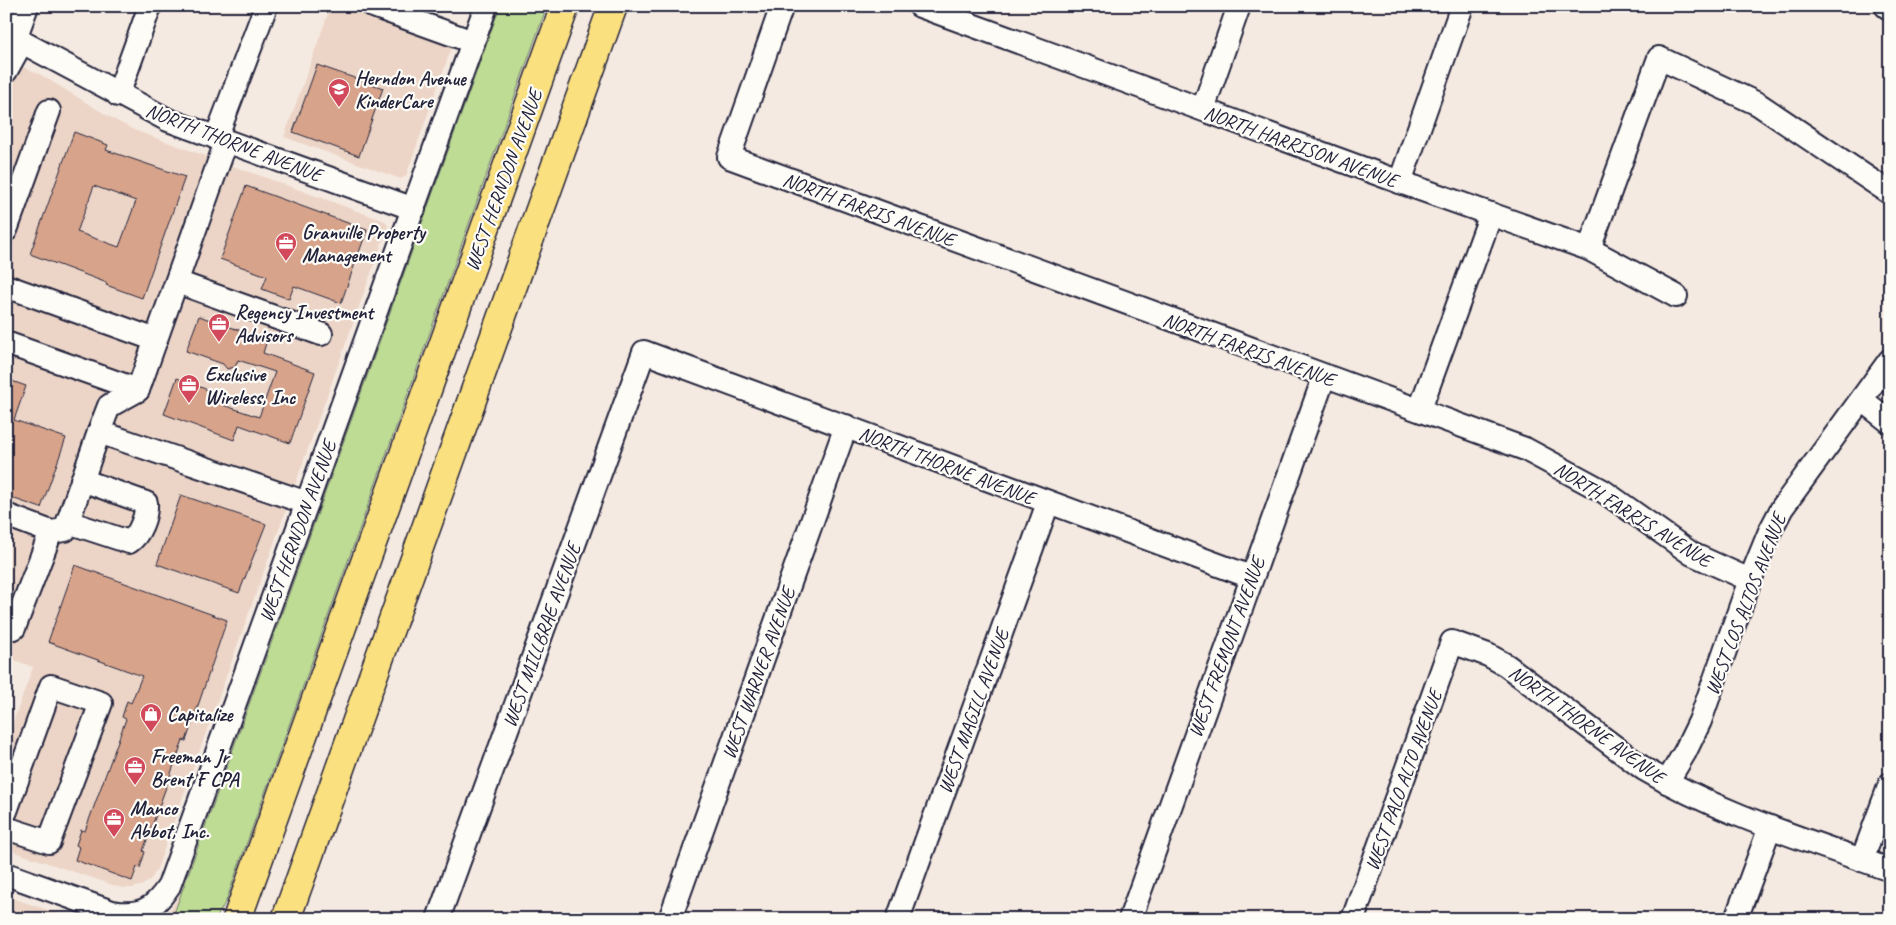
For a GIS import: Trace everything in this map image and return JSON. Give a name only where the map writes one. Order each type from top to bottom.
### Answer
[{"type":"main road","name":"WEST HERNDON AVENUE","points":[[237,919],[565,6]]},
{"type":"main road","points":[[286,919],[613,6]]},
{"type":"street","points":[[6,72],[14,39],[27,6]]},
{"type":"street","points":[[118,95],[150,6]]},
{"type":"street","points":[[6,625],[14,628],[82,480],[109,406],[138,390],[177,282],[221,140],[266,6]]},
{"type":"street","points":[[372,6],[474,42]]},
{"type":"street","name":"WEST HERNDON AVENUE","points":[[6,874],[112,912],[125,914],[146,910],[162,897],[169,886],[486,6]]},
{"type":"street","name":"NORTH FARRIS AVENUE","points":[[782,6],[728,157],[1324,377],[1420,409],[1525,449],[1603,491],[1692,554],[1750,580]]},
{"type":"street","name":"NORTH HARRISON AVENUE","points":[[920,6],[1400,182],[1589,249],[1676,296]]},
{"type":"street","points":[[1203,109],[1239,6]]},
{"type":"street","points":[[1400,182],[1462,6]]},
{"type":"street","points":[[1886,6],[1890,9]]},
{"type":"street","name":"NORTH THORNE AVENUE","points":[[14,39],[168,120],[414,209]]},
{"type":"street","points":[[1589,249],[1659,58],[1758,104],[1890,193]]},
{"type":"street","points":[[6,230],[48,111]]},
{"type":"street","points":[[1420,409],[1491,214]]},
{"type":"street","points":[[177,282],[322,334]]},
{"type":"street","points":[[6,286],[156,340]]},
{"type":"street","points":[[6,343],[138,390]]},
{"type":"street","name":"NORTH THORNE AVENUE","points":[[644,352],[1251,578]]},
{"type":"street","name":"WEST MILLBRAE AVENUE","points":[[438,919],[644,352]]},
{"type":"street","name":"WEST LOS ALTOS AVENUE","points":[[1667,782],[1686,752],[1700,721],[1750,580],[1782,508],[1890,360]]},
{"type":"street","name":"WEST FREMONT AVENUE","points":[[1130,919],[1324,377]]},
{"type":"street","points":[[1862,400],[1890,422]]},
{"type":"street","name":"WEST WARNER AVENUE","points":[[670,919],[846,426]]},
{"type":"street","points":[[100,432],[307,503]]},
{"type":"street","points":[[6,515],[129,542],[136,538],[146,510],[146,503],[82,480]]},
{"type":"street","name":"WEST MAGILL AVENUE","points":[[898,919],[1048,502]]},
{"type":"street","name":"NORTH THORNE AVENUE","points":[[1452,642],[1488,654],[1506,665],[1644,769],[1667,782],[1702,800],[1770,827],[1890,870]]},
{"type":"street","name":"WEST PALO ALTO AVENUE","points":[[1353,919],[1452,642]]},
{"type":"street","points":[[50,686],[100,703],[49,842],[7,828],[50,686]]},
{"type":"street","points":[[1862,860],[1890,784]]},
{"type":"street","points":[[1736,919],[1770,827]]},
{"type":"shaded area","points":[[355,8],[364,9],[454,41],[406,176],[401,179],[284,137],[329,11],[339,12]]},
{"type":"shaded area","points":[[16,64],[41,75],[134,130],[385,221],[388,226],[157,869],[152,878],[143,885],[133,888],[122,888],[6,849],[6,742],[33,667],[6,657],[6,90]]},
{"type":"shaded area","points":[[183,889],[172,919],[161,919],[172,907]]},
{"type":"shaded area","points":[[6,896],[75,919],[6,919]]},
{"type":"green space","points":[[500,6],[547,6],[226,901],[216,919],[172,919]]},
{"type":"building","points":[[317,65],[383,88],[359,156],[293,132]]},
{"type":"building","points":[[74,132],[108,145],[106,150],[185,177],[142,298],[30,254]],"holes":[[[94,186],[136,201],[119,247],[77,232]]]},
{"type":"building","points":[[246,186],[367,230],[341,303],[294,286],[289,299],[262,289],[267,276],[220,259]]},
{"type":"building","points":[[199,316],[267,340],[263,353],[315,372],[290,443],[239,425],[234,440],[164,414],[177,378],[226,397],[223,405],[259,417],[275,372],[238,360],[235,367],[227,369],[223,364],[186,351]]},
{"type":"building","points":[[6,379],[26,386],[14,420],[66,438],[41,508],[6,496]]},
{"type":"building","points":[[181,495],[266,524],[239,593],[157,564]]},
{"type":"building","points":[[75,565],[227,620],[186,741],[183,740],[143,851],[145,852],[140,868],[137,867],[132,881],[75,860],[79,847],[76,845],[81,830],[85,831],[126,719],[122,717],[127,701],[131,703],[142,676],[48,642]]},
{"type":"place","name":"Herndon Avenue KinderCare","points":[[339,108]]},
{"type":"place","name":"Granville Property Management","points":[[286,262]]},
{"type":"place","name":"Regency Investment Advisors","points":[[219,343]]},
{"type":"place","name":"Exclusive Wireless, Inc","points":[[189,404]]},
{"type":"place","name":"Capitalize","points":[[151,733]]},
{"type":"place","name":"Freeman Jr Brent F CPA","points":[[135,786]]},
{"type":"place","name":"Manco Abbot, Inc.","points":[[114,838]]}]
